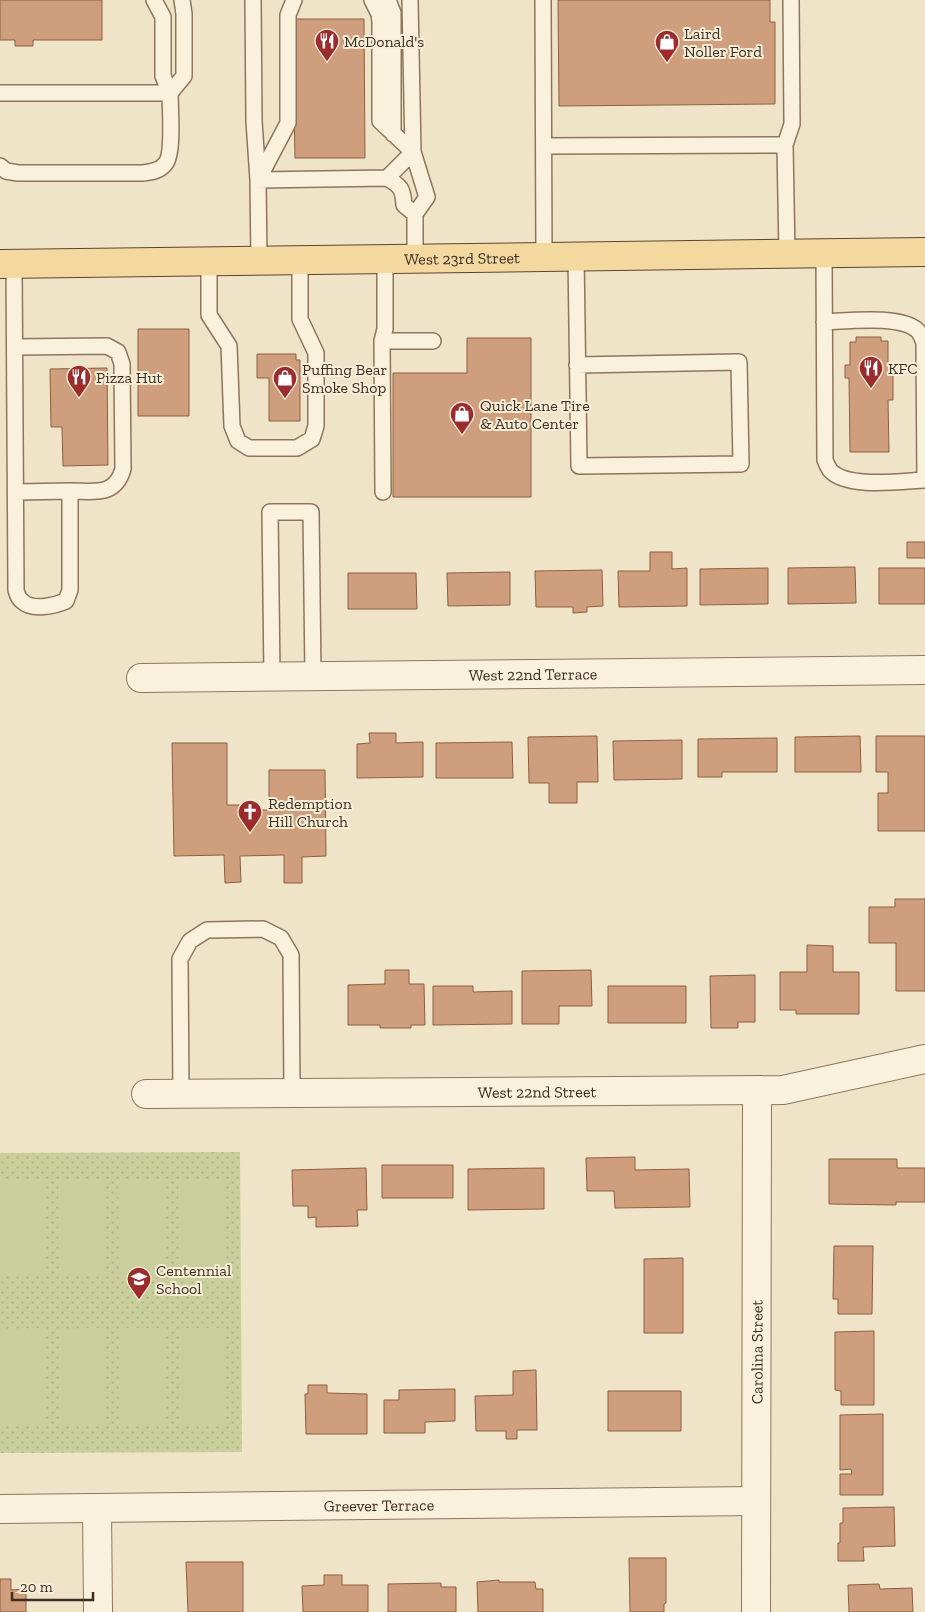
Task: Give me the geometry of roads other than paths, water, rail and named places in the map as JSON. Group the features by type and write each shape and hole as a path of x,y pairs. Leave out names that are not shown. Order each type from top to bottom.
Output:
{"main road":[{"name":"West 23rd Street","path":"7,263 925,252"}],"street":[{"name":"West 22nd Terrace","path":"141,678 925,670"},
{"name":"West 22nd Street","path":"146,1094 782,1090 925,1059"},
{"name":"Carolina Street","path":"756,1612 757,1091"},
{"name":"Greever Terrace","path":"0,1509 756,1501"},
{"path":"97,1508 98,1612"}],"lane":[{"path":"0,166 6,171 18,174 143,174 157,171 166,164 170,153 170,93 163,76 163,17 154,0"},
{"path":"170,93 184,76 184,14 182,0"},
{"path":"253,0 254,121 258,180 259,260"},
{"path":"258,180 288,123 288,15 294,0"},
{"path":"372,0 380,22 380,121 413,152"},
{"path":"388,0 393,13 393,134"},
{"path":"410,0 413,152 427,197 415,214 415,258"},
{"path":"543,0 544,257"},
{"path":"787,254 785,145 792,124 791,0"},
{"path":"0,93 170,93"},
{"path":"544,146 785,145"},
{"path":"387,178 413,152"},
{"path":"258,180 387,178 398,185 403,193 404,205 415,214"},
{"path":"824,253 824,322 825,460 830,470 841,477 856,482 925,480 924,343 919,332 908,325 892,320 824,322"},
{"path":"576,256 577,365 579,466 741,464 739,362 577,365"},
{"path":"383,492 382,341 385,328 384,259"},
{"path":"208,261 209,315 229,346 232,426 238,441 248,448 297,448 312,439 316,426 316,353 300,320 300,260"},
{"path":"7,263 15,347 16,590 20,600 29,606 55,606 66,601 70,590 70,491"},
{"path":"382,341 433,341"},
{"path":"15,347 107,346 118,352 122,364 123,469 120,480 113,487 101,491 16,492"},
{"path":"272,677 270,512 311,512 313,676"},
{"path":"181,1094 180,959 190,941 208,930 263,929 281,938 291,955 292,1094"}],"place":[{"name":"McDonald's","path":"327,62"},
{"name":"Laird Noller Ford","path":"667,63"},
{"name":"KFC","path":"871,389"},
{"name":"Pizza Hut","path":"79,398"},
{"name":"Puffing Bear Smoke Shop","path":"285,399"},
{"name":"Quick Lane Tire & Auto Center","path":"462,435"},
{"name":"Redemption Hill Church","path":"250,833"},
{"name":"Centennial School","path":"139,1300"}]}
